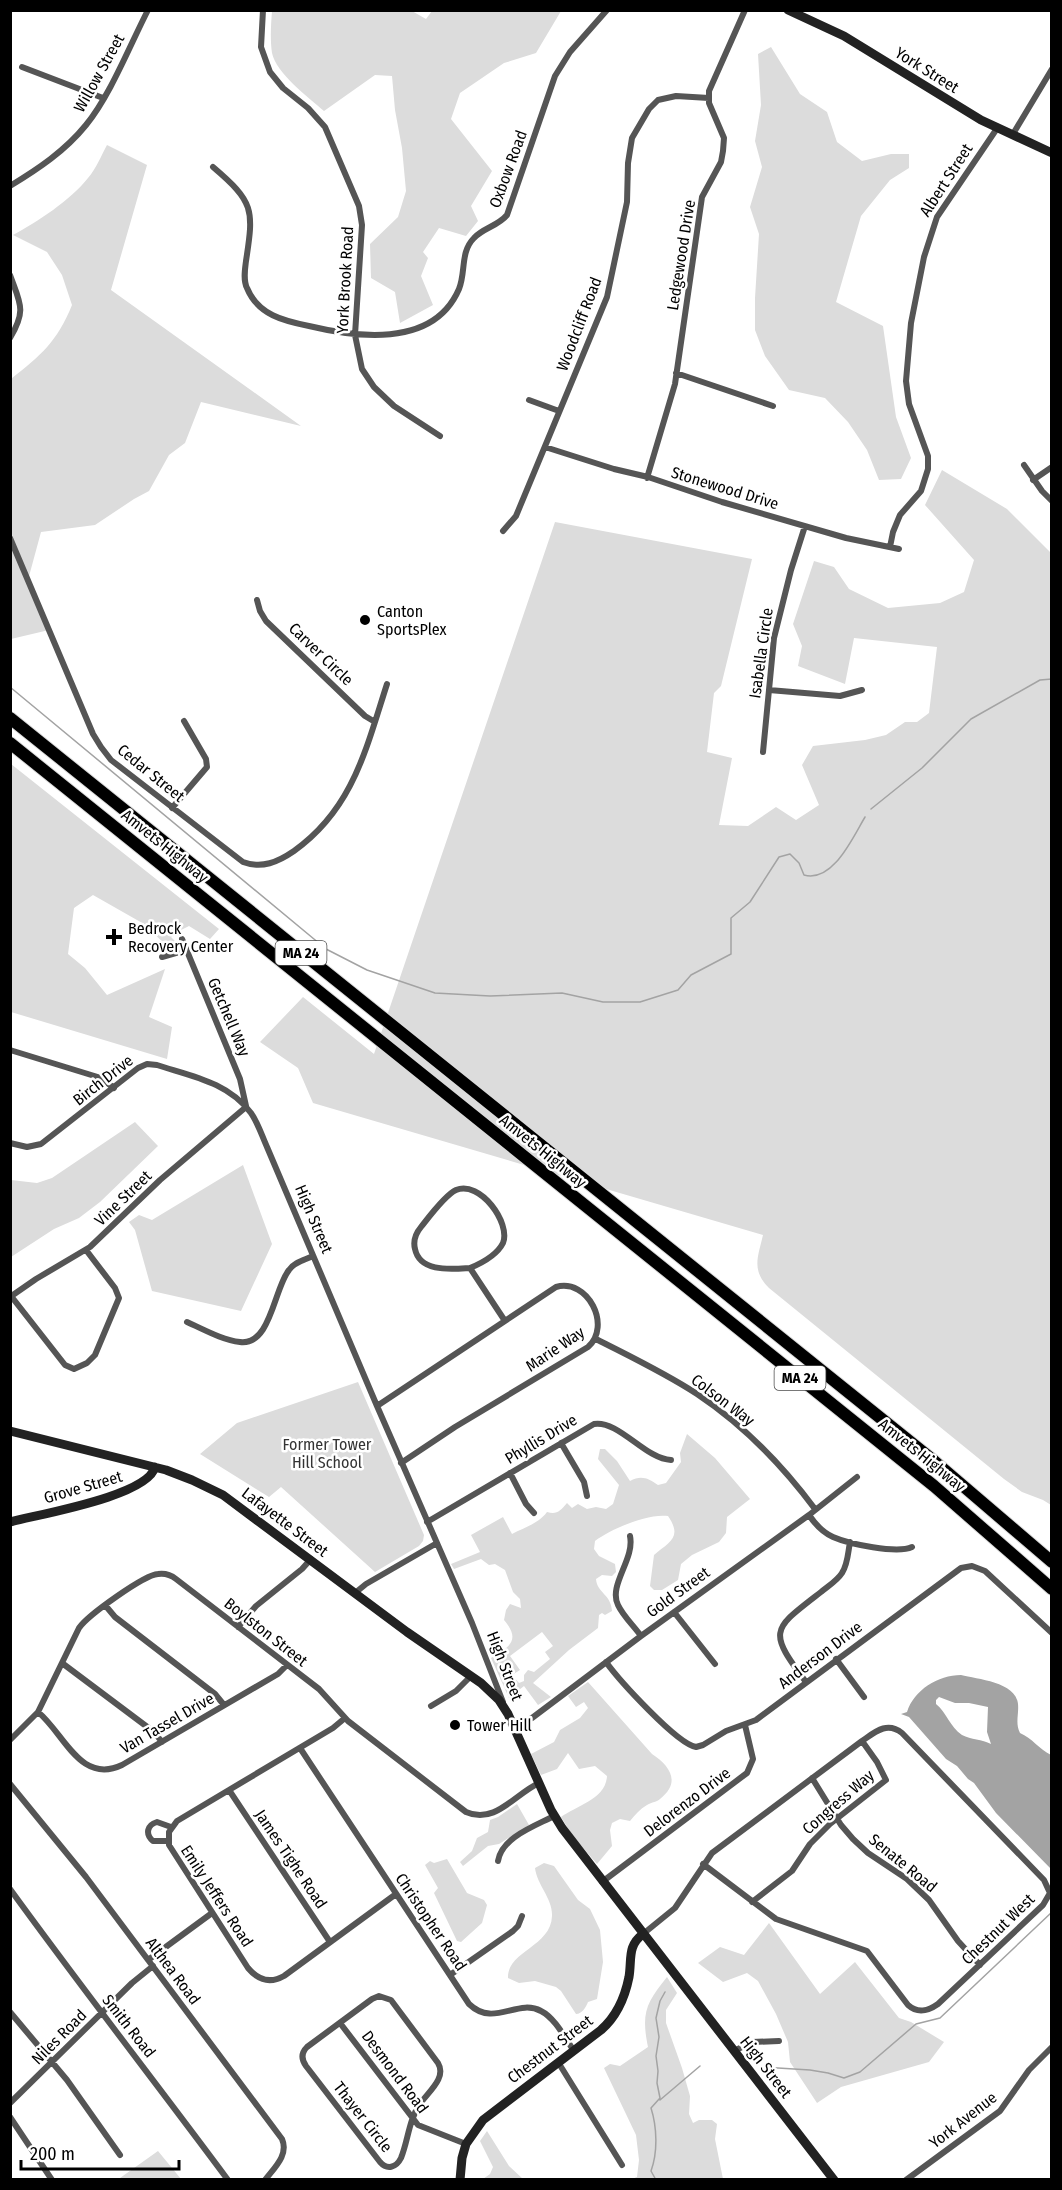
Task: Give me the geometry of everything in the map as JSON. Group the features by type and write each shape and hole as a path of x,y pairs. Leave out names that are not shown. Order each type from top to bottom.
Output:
{"highway":[{"name":"Amvets Highway","path":"10,718 924,1454 1052,1563"},
{"name":"Amvets Highway","path":"10,743 934,1486 1052,1589"}],"main road":[{"name":"York Street","path":"788,10 844,36 981,120 1052,153"},
{"name":"Lafayette Street","path":"10,1431 155,1467 186,1477 223,1495 481,1683 504,1708"},
{"name":"Grove Street","path":"10,1522 128,1491 150,1478 155,1467"},
{"name":"High Street","path":"504,1708 554,1816 829,2178"},
{"name":"Chestnut Street","path":"460,2180 466,2144 477,2126 492,2112 604,2028 616,2014 626,1990 632,1946 643,1934"}],"street":[{"name":"Willow Street","path":"10,186 39,168 84,127 103,98 148,10"},
{"name":"York Brook Road","path":"263,10 261,47 270,72 283,88 308,108 325,127 359,206 362,225 355,335 362,369 374,387 394,406 440,436"},
{"name":"Oxbow Road","path":"213,167 243,197 250,211 252,226 245,271 246,287 265,311 279,320 355,335 380,336 405,332 425,325 451,303 460,288 465,250 474,237 501,222 507,215 555,76 570,52 608,10"},
{"path":"709,98 715,75 746,10"},
{"path":"22,67 103,98"},
{"path":"1013,134 1052,69"},
{"name":"Woodcliff Road","path":"503,531 516,516 611,285 627,201 628,163 632,138 649,109 658,100 676,96 709,98"},
{"name":"Ledgewood Drive","path":"647,477 675,384 702,197 721,162 723,151 724,138 709,98"},
{"name":"Albert Street","path":"890,547 900,515 921,491 928,469 928,456 909,404 906,381 911,322 924,257 936,216 998,127"},
{"path":"10,275 22,312 20,321 10,338"},
{"path":"676,373 773,406"},
{"path":"529,400 559,411"},
{"name":"Stonewood Drive","path":"545,447 614,470 647,477 722,502 846,538 899,549"},
{"path":"1024,465 1052,501"},
{"path":"1034,480 1052,467"},
{"name":"Isabella Circle","path":"763,752 778,616 805,525"},
{"name":"Cedar Street","path":"10,538 100,747 111,760 234,857 246,863 263,865 281,859 325,824 343,801 354,780 375,722"},
{"name":"Carver Circle","path":"257,600 266,621 365,716 375,722"},
{"path":"375,722 387,684"},
{"path":"769,690 840,696 862,690"},
{"path":"172,808 207,766 206,759 184,721"},
{"name":"Getchell Way","path":"182,939 237,1073 246,1107"},
{"path":"162,957 186,950"},
{"path":"10,1050 101,1078 114,1088"},
{"name":"Birch Drive","path":"10,1143 31,1147 41,1144 141,1066 154,1064 224,1087 246,1107"},
{"name":"Vine Street","path":"11,1297 36,1279 86,1250 160,1180 246,1107"},
{"name":"High Street","path":"246,1107 255,1120 437,1543 492,1673 504,1708"},
{"path":"462,1188 473,1189 482,1194 501,1221 505,1234 504,1241 498,1250 470,1268 431,1267 419,1258 415,1249 415,1238 420,1228 449,1195 462,1188"},
{"path":"11,1297 65,1365 74,1369 84,1365 97,1352 119,1298 115,1288 86,1250"},
{"path":"187,1322 236,1342 253,1340 264,1329 287,1271 295,1264 313,1256"},
{"path":"470,1268 505,1321"},
{"name":"Marie Way","path":"377,1406 552,1289 573,1286 585,1294 596,1316 598,1328 596,1338 585,1349 455,1427 401,1463"},
{"name":"Colson Way","path":"596,1338 687,1388 716,1408 755,1443 796,1485 815,1509"},
{"name":"Phyllis Drive","path":"427,1522 591,1425 601,1423 661,1458 671,1460"},
{"path":"561,1443 585,1482 587,1496"},
{"path":"510,1473 526,1504 534,1513"},
{"name":"Gold Street","path":"514,1728 528,1721 809,1515 857,1477"},
{"path":"809,1515 831,1536 850,1542 896,1551 912,1547"},
{"path":"630,1536 630,1553 618,1586 616,1600 641,1636"},
{"path":"806,1682 782,1650 781,1629 791,1615 840,1576 846,1565 850,1542"},
{"path":"355,1593 366,1584 437,1543"},
{"path":"238,1627 256,1606 311,1559"},
{"name":"Anderson Drive","path":"606,1662 630,1690 690,1746 701,1746 726,1731 746,1725 760,1717 951,1573 969,1566 976,1566 985,1571 1052,1633"},
{"name":"Boylston Street","path":"10,1740 38,1713 84,1621 152,1575 165,1574 176,1579 323,1692 345,1718 469,1814 480,1816 491,1814 539,1783"},
{"path":"105,1605 115,1617 215,1694 224,1705"},
{"path":"674,1612 715,1664"},
{"path":"836,1659 864,1697"},
{"path":"62,1663 154,1732 162,1742"},
{"name":"Van Tassel Drive","path":"38,1713 81,1762 94,1768 108,1770 118,1767 280,1673 287,1665"},
{"path":"481,1683 492,1673"},
{"path":"431,1706 456,1691 471,1676"},
{"name":"Emily Jeffers Road","path":"345,1718 333,1728 180,1819 171,1827 168,1841 173,1854 251,1971 265,1981 282,1978 396,1894"},
{"name":"Delorenzo Drive","path":"602,1882 747,1773 753,1759 746,1725"},
{"name":"Chestnut West","path":"643,1934 675,1908 703,1864 715,1850 884,1727 900,1731 1048,1885 1050,1893 1045,1903 936,2006 925,2011 918,2011 908,2005 867,1951 776,1918 703,1864"},
{"name":"Congress Way","path":"752,1902 792,1871 813,1840 837,1818 886,1780 878,1762 862,1741"},
{"name":"Christopher Road","path":"300,1748 470,2004 483,2013 496,2014 534,2008 544,2013 574,2051"},
{"name":"Senate Road","path":"812,1778 837,1818 860,1846 903,1876 929,1900 958,1941 980,1965"},
{"name":"Althea Road","path":"10,1784 86,1877 283,2141 285,2149 283,2155 265,2180"},
{"name":"James Tighe Road","path":"229,1790 330,1942"},
{"path":"498,1861 500,1851 507,1844 554,1816"},
{"path":"168,1841 153,1841 148,1831 150,1825 157,1822 171,1827"},
{"name":"Smith Road","path":"10,1889 228,2180"},
{"path":"148,1959 212,1913"},
{"path":"450,1975 513,1931 522,1916"},
{"name":"Niles Road","path":"10,2103 153,1966"},
{"name":"Thayer Circle","path":"377,1996 387,1997 441,2068 438,2080 418,2106 401,2158 395,2166 386,2167 380,2162 303,2061 303,2053 306,2049 340,2023 377,1996"},
{"path":"10,2012 67,2080 120,2155"},
{"name":"Desmond Road","path":"340,2023 422,2128 466,2144"},
{"path":"734,2051 752,2042 779,2042"},
{"name":"York Avenue","path":"906,2180 1000,2111 1029,2070 1052,2047"},
{"path":"558,2062 622,2165"},
{"path":"10,2117 52,2180"}],"green space":[{"path":"272,11 412,11 426,19 432,11 561,11 536,53 504,63 460,93 451,119 492,171 471,206 478,221 466,236 439,228 423,252 428,258 421,276 433,305 400,323 395,292 371,278 370,244 398,217 406,191 392,76 375,75 324,111 294,85 275,61 271,42"},
{"path":"771,47 800,94 827,112 837,142 862,161 891,154 909,154 909,168 890,180 861,216 836,302 883,326 896,417 911,458 901,479 879,480 867,450 848,422 825,398 789,390 765,356 755,330 759,234 750,207 762,167 755,141 761,105 758,54"},
{"path":"107,145 147,165 111,290 301,426 201,402 185,443 169,455 149,491 95,525 41,532 28,580 49,630 11,639 11,379 47,347 60,329 72,305 62,275 47,252 13,235 43,217 81,186 96,167"},
{"path":"942,470 1007,509 1051,553 1051,1505 1022,1492 1004,1479 769,1288 760,1275 757,1263 763,1235 313,1103 298,1068 260,1042 303,997 374,1054 555,522 752,559 721,686 714,693 707,752 732,758 719,825 748,826 776,807 796,820 819,805 802,765 813,746 865,740 886,735 905,722 917,722 929,713 937,647 854,638 845,684 798,666 802,646 793,624 814,561 834,567 849,589 888,608 940,603 964,592 974,560 925,505"},
{"path":"11,764 219,929 210,939 189,926 171,937 180,946 171,950 144,924 93,895 74,908 68,954 85,968 107,995 165,969 149,1017 172,1027 167,1059 11,1012"},
{"path":"135,1122 158,1146 100,1202 79,1218 54,1229 11,1257 11,1180 37,1183 52,1178"},
{"path":"243,1165 272,1244 241,1311 152,1291 135,1230 129,1222 139,1215 152,1220"},
{"name":"Former Tower Hill School","path":"358,1382 424,1535 419,1546 375,1572 281,1487 269,1497 200,1454 237,1423"},
{"path":"687,1434 715,1458 750,1499 727,1517 726,1533 719,1542 692,1555 681,1564 678,1580 662,1590 654,1590 650,1586 654,1555 669,1543 674,1535 668,1516 650,1517 630,1523 595,1541 594,1549 599,1556 615,1564 616,1572 612,1576 602,1575 596,1579 612,1611 599,1615 598,1628 569,1650 533,1683 551,1697 538,1705 524,1686 509,1698 491,1658 511,1642 512,1633 504,1620 506,1610 510,1604 521,1608 520,1599 513,1592 505,1570 495,1564 489,1565 481,1559 454,1569 451,1564 480,1552 471,1535 503,1517 512,1534 535,1522 547,1512 558,1512 567,1503 572,1508 578,1504 587,1509 596,1507 606,1509 613,1504 619,1485 598,1459 600,1449 605,1449 617,1461 630,1481 644,1478 658,1485 666,1483 681,1462 680,1453","holes":["542,1632 553,1646 545,1652 550,1659 534,1672 528,1670 524,1675 524,1681 519,1683 512,1675 520,1670 510,1656"]},
{"path":"588,1682 652,1754 664,1763 672,1780 667,1793 659,1800 642,1808 630,1821 620,1819 612,1823 610,1830 612,1846 597,1864 572,1835 561,1817 602,1791 607,1776 595,1766 579,1769 568,1753 557,1769 541,1775 531,1754 554,1742 560,1730 580,1718 588,1708 584,1702 576,1707 568,1696"},
{"path":"517,1804 529,1825 499,1844 488,1846 463,1866 460,1862 472,1851 477,1838 488,1832 490,1820"},
{"path":"447,1859 467,1893 484,1900 487,1905 482,1923 461,1942 457,1941 434,1893 438,1888 425,1865 430,1861 434,1863"},
{"path":"544,1863 554,1866 578,1900 590,1909 600,1930 603,1962 597,1999 588,2002 584,2010 578,2014 556,1987 535,1981 519,1983 508,1978 514,1961 545,1935 550,1926 552,1910 535,1868"},
{"path":"769,1923 820,1994 855,1962 899,2018 911,2022 944,2042 929,2062 841,2087 817,2103 790,2062 788,2042 758,1981 747,1973 723,1982 698,1963 720,1947 744,1955"},
{"path":"667,1977 677,1993 666,2010 666,2023 690,2096 689,2114 693,2123 699,2120 712,2120 717,2124 715,2139 723,2179 632,2179 637,2177 639,2160 636,2135 604,2068 610,2064 620,2066 648,2047 645,2025 647,2009 654,1994"},
{"path":"487,2131 509,2166 523,2179 483,2179 490,2174 493,2167 480,2141"},
{"path":"158,2151 181,2179 118,2179 120,2178"}],"shaded area":[{"path":"961,1675 986,1680 1011,1691 1018,1704 1017,1722 1020,1733 1051,1755 1051,1869 996,1813 974,1783 957,1766 946,1759 909,1717 901,1714 907,1712 915,1697 928,1685","holes":["939,1697 955,1703 988,1707 987,1732 991,1744 965,1737 958,1732 936,1704 936,1700"]}],"waterway":[{"path":"871,809 922,768 971,719 1040,680 1052,679"},
{"path":"10,687 326,949 367,970 435,993 490,996 562,993 603,1002 640,1002 678,990 691,975 731,954 731,918 750,902 779,857 790,854 799,863 804,875 814,876 824,872 841,856 865,817"},
{"path":"760,2067 810,2070 844,2078 860,2072 916,2024 940,2018 1052,1912"},
{"path":"656,2180 651,2171 656,2140 651,2108 660,2098 657,2083 656,2056 659,2037 656,2018 665,1992"},
{"path":"660,2100 700,2066"}],"place":[{"name":"Canton SportsPlex","path":"365,620"},
{"name":"Bedrock Recovery Center","path":"114,937"},
{"name":"Tower Hill","path":"455,1725"}]}
